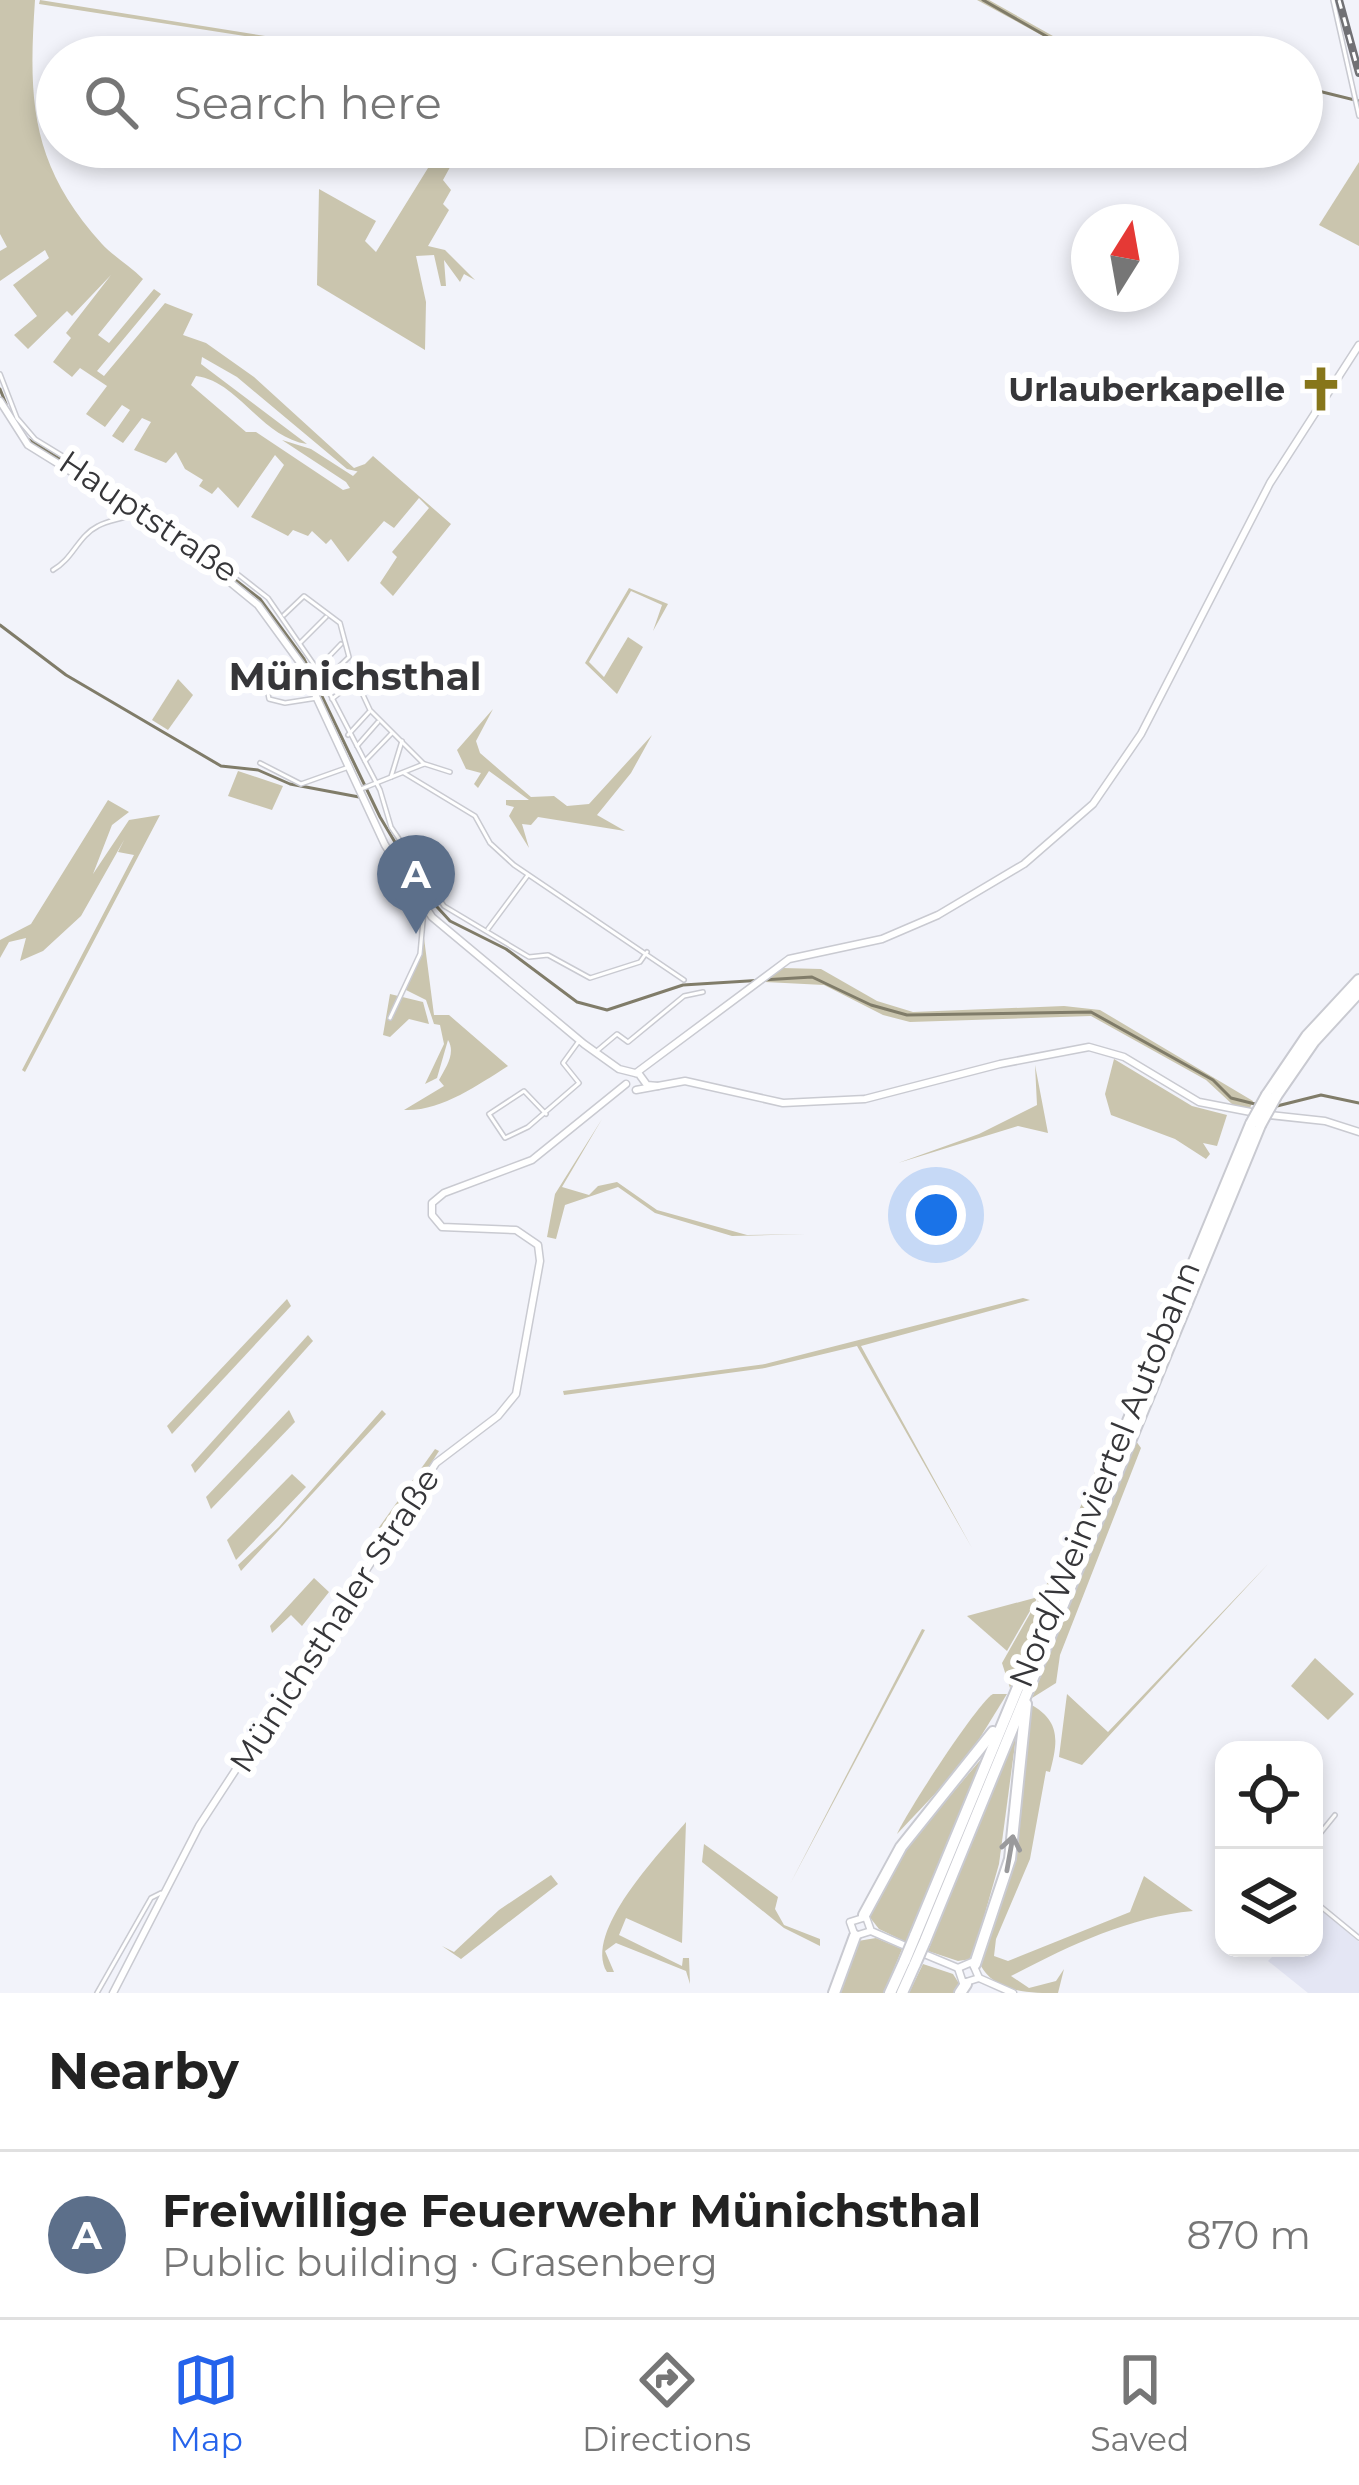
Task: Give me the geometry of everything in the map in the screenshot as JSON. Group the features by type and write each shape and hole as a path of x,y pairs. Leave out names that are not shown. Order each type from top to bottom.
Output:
{"highway":[{"name":"Nord/Weinviertel Autobahn","path":"920,1938 1006,1715 1255,1125 1307,1036 1359,980"},
{"name":"Nord/Weinviertel Autobahn","path":"1271,1096 1359,992"},
{"name":"Nord/Weinviertel Autobahn","path":"902,1993 910,1962 1255,1125"},
{"path":"975,1964 1010,1859 1018,1742 1034,1670"},
{"path":"864,1916 908,1838 963,1776 1006,1715"},
{"path":"834,1993 855,1936"},
{"name":"Nord/Weinviertel Autobahn","path":"890,1993 910,1962"}],"street":[{"path":"1333,0 1359,116"},
{"path":"634,1081 647,1065 765,974 804,953 894,935 965,901 1024,864 1100,796 1142,734 1270,482 1359,344"},
{"name":"Hauptstraße","path":"0,374 27,432 283,616 316,669 391,827 420,877 453,916 487,930 529,957 548,955 590,978 640,962 647,952"},
{"name":"Hauptstraße","path":"0,401 28,445 108,496 140,509"},
{"path":"108,496 119,519"},
{"path":"53,570 69,560 90,531 140,509"},
{"path":"283,616 304,596 340,623 350,657 322,682"},
{"name":"Hauptstraße","path":"272,612 425,909 480,962 634,1081 658,1087 685,1081 783,1103 865,1100 1000,1064 1089,1047 1124,1058 1199,1102 1325,1121 1359,1132"},
{"path":"299,643 328,616"},
{"path":"316,669 343,642"},
{"path":"345,665 379,721 424,764 450,772"},
{"path":"303,669 264,688 269,698 286,703 317,698"},
{"path":"331,700 356,680"},
{"path":"348,735 370,710"},
{"path":"355,748 379,721"},
{"path":"363,763 393,732"},
{"path":"391,777 402,740"},
{"path":"260,764 302,784 349,766"},
{"path":"363,794 373,782 424,764"},
{"path":"404,772 475,816 490,843 528,875 684,980"},
{"path":"487,930 528,875"},
{"path":"390,1018 409,968 420,954 425,909"},
{"path":"596,1053 614,1035 628,1042 684,996 703,992"},
{"path":"546,1114 524,1091 489,1114 505,1138 546,1114 579,1083 563,1063 580,1040"},
{"name":"Münichsthaler Straße","path":"112,1993 160,1893 436,1463 498,1416 516,1394 538,1245 516,1230 442,1227 432,1215 433,1203 449,1191 532,1160 634,1081"},
{"path":"1323,1830 1335,1815"},
{"path":"98,1993 152,1898 160,1893"},
{"path":"1323,1908 1359,1938"},
{"path":"871,1931 864,1916 850,1922 855,1936 871,1931 958,1968 975,1964 979,1978 1012,1993"},
{"path":"958,1968 963,1988 979,1978"}],"shaded area":[{"path":"0,0 35,0 36,168 52,168 78,215 102,244 143,279 98,335 109,343 154,289 161,294 97,371 104,376 165,303 193,314 183,335 206,343 254,377 354,468 373,456 451,524 393,596 380,583 397,557 392,552 429,508 419,498 394,528 384,521 348,562 331,539 326,544 312,531 308,536 293,530 288,536 251,517 284,465 275,455 238,508 218,487 212,494 199,486 203,480 185,469 176,452 166,463 134,450 151,422 142,418 123,443 112,436 130,410 122,405 105,427 86,414 107,386 80,368 72,377 53,362 71,338 66,333 111,275 72,316 67,311 28,349 14,335 37,316 13,285 49,258 45,250 0,281 0,251 7,247 0,234","holes":["202,357 237,377 347,469 358,471 353,476 311,449 282,440 346,482 350,488 343,490 256,432 246,432 191,385 196,376 225,388 276,431 307,444 201,364"]},
{"path":"40,0 266,36 245,36 39,4"},
{"path":"977,0 989,0 1053,36 1043,36"},
{"path":"1359,162 1359,246 1319,225"},
{"path":"428,168 450,168 443,180 451,190 443,204 449,210 428,246 445,250 475,280 464,274 460,282 444,260 446,286 441,286 434,255 416,256 426,302 425,350 317,285 319,189 376,221 365,241 376,252"},
{"path":"629,588 668,604 653,631 662,605 631,591 589,662 604,677 628,637 643,647 617,694 585,663"},
{"path":"178,679 193,695 168,730 152,720"},
{"path":"493,709 476,741 480,753 531,797 554,796 567,806 589,804 652,735 631,773 597,815 625,831 538,817 531,825 522,824 529,848 509,816 514,807 506,805 506,800 529,800 489,771 478,788 474,784 481,773 466,769 457,750"},
{"path":"238,771 283,786 272,810 228,796"},
{"path":"108,800 129,812 112,825 93,874 129,820 160,815 25,1072 134,855 118,852 124,840 81,916 43,951 20,961 26,938 9,942 0,958 0,940 31,924"},
{"path":"424,938 434,1015 449,1015 508,1066 445,1102 404,1110 444,1086 439,1080 451,1055 448,1040 437,1078 425,1084 444,1044 440,1025 434,1024 426,1000 404,989"},
{"path":"782,968 821,969 877,1001 913,1012 1064,1006 1100,1010 1253,1101 1250,1108 1233,1105 1206,1080 1091,1016 910,1022 883,1015 824,985 765,982"},
{"path":"390,994 423,1002 429,1024 409,1019 390,1037 383,1035"},
{"path":"1114,1059 1192,1106 1227,1115 1217,1146 1203,1143 1210,1154 1206,1159 1175,1139 1111,1115 1105,1094"},
{"path":"1035,1065 1048,1133 1018,1126 898,1163 979,1134 1037,1105"},
{"path":"602,1119 562,1187 589,1195 598,1186 617,1182 657,1210 747,1235 806,1234 732,1236 655,1213 618,1187 565,1205 556,1239 547,1237 555,1194"},
{"path":"287,1299 291,1306 172,1434 167,1426"},
{"path":"1030,1300 861,1346 972,1548 857,1346 765,1368 564,1395 563,1391 765,1364"},
{"path":"308,1335 313,1341 195,1473 191,1465"},
{"path":"289,1410 295,1422 211,1509 206,1497"},
{"path":"382,1410 386,1414 241,1571 238,1565 279,1527"},
{"path":"1111,1433 1117,1434 1107,1461 1010,1688 1002,1663 1053,1573"},
{"path":"1136,1441 1141,1448 1060,1655 1056,1683 1032,1698"},
{"path":"435,1449 439,1451 372,1555 365,1547"},
{"path":"292,1474 306,1487 236,1560 227,1540"},
{"path":"1269,1563 1082,1765 1059,1757 1067,1694 1108,1732"},
{"path":"314,1578 329,1592 302,1626 291,1615 272,1633 270,1626"},
{"path":"1038,1597 1007,1651 967,1616"},
{"path":"922,1629 925,1630 790,1884"},
{"path":"1315,1658 1354,1694 1328,1720 1291,1686"},
{"path":"993,1694 1007,1694 965,1762 897,1834 958,1736"},
{"path":"1030,1704 1052,1725 1055,1751 1050,1772 1046,1771 1030,1859 996,1939 994,1956 1008,1961 1130,1912 1144,1876 1193,1911 1122,1927 1011,1976 1029,1988 1056,1981 1064,1969 1058,1993 1003,1985 979,1962 1013,1860"},
{"path":"1018,1722 999,1864 972,1959 958,1961 928,1951"},
{"path":"982,1758 906,1942 879,1929 868,1915 902,1853"},
{"path":"686,1822 682,1943 626,1918 619,1935 682,1966 683,1958 689,1958 690,1984 686,1971 616,1943 605,1951 614,1972 607,1972 602,1955 614,1915"},
{"path":"704,1844 778,1897 775,1909 784,1925 820,1939 820,1946 784,1928 702,1862"},
{"path":"551,1875 558,1884 461,1959 442,1946 454,1952 499,1910"},
{"path":"1323,1911 1359,1942 1359,1993 1308,1993 1268,1961 1272,1957 1323,1957"},
{"path":"876,1938 902,1949 884,1993 838,1993 858,1941"},
{"path":"923,1964 953,1974 960,1985 956,1993 909,1993"}],"waterway":[{"path":"983,0 1046,36"},
{"path":"1323,92 1359,101"},
{"path":"0,389 6,404"},
{"path":"26,438 158,520 260,599 304,659 380,817 427,896 450,921 506,949 577,1002 607,1010 683,985 812,977 871,1005 907,1015 1091,1012 1213,1080 1231,1098 1255,1104"},
{"path":"0,625 66,675 221,766 258,770 290,784 359,797"},
{"path":"1277,1106 1321,1095 1359,1103"}],"railway":[{"path":"1339,0 1359,73"}],"place":[{"name":"Urlauberkapelle","path":"1321,389"},
{"name":"Freiwillige Feuerwehr Münichsthal","path":"416,934"}],"district":[{"name":"Münichsthal","path":"355,676"}]}
